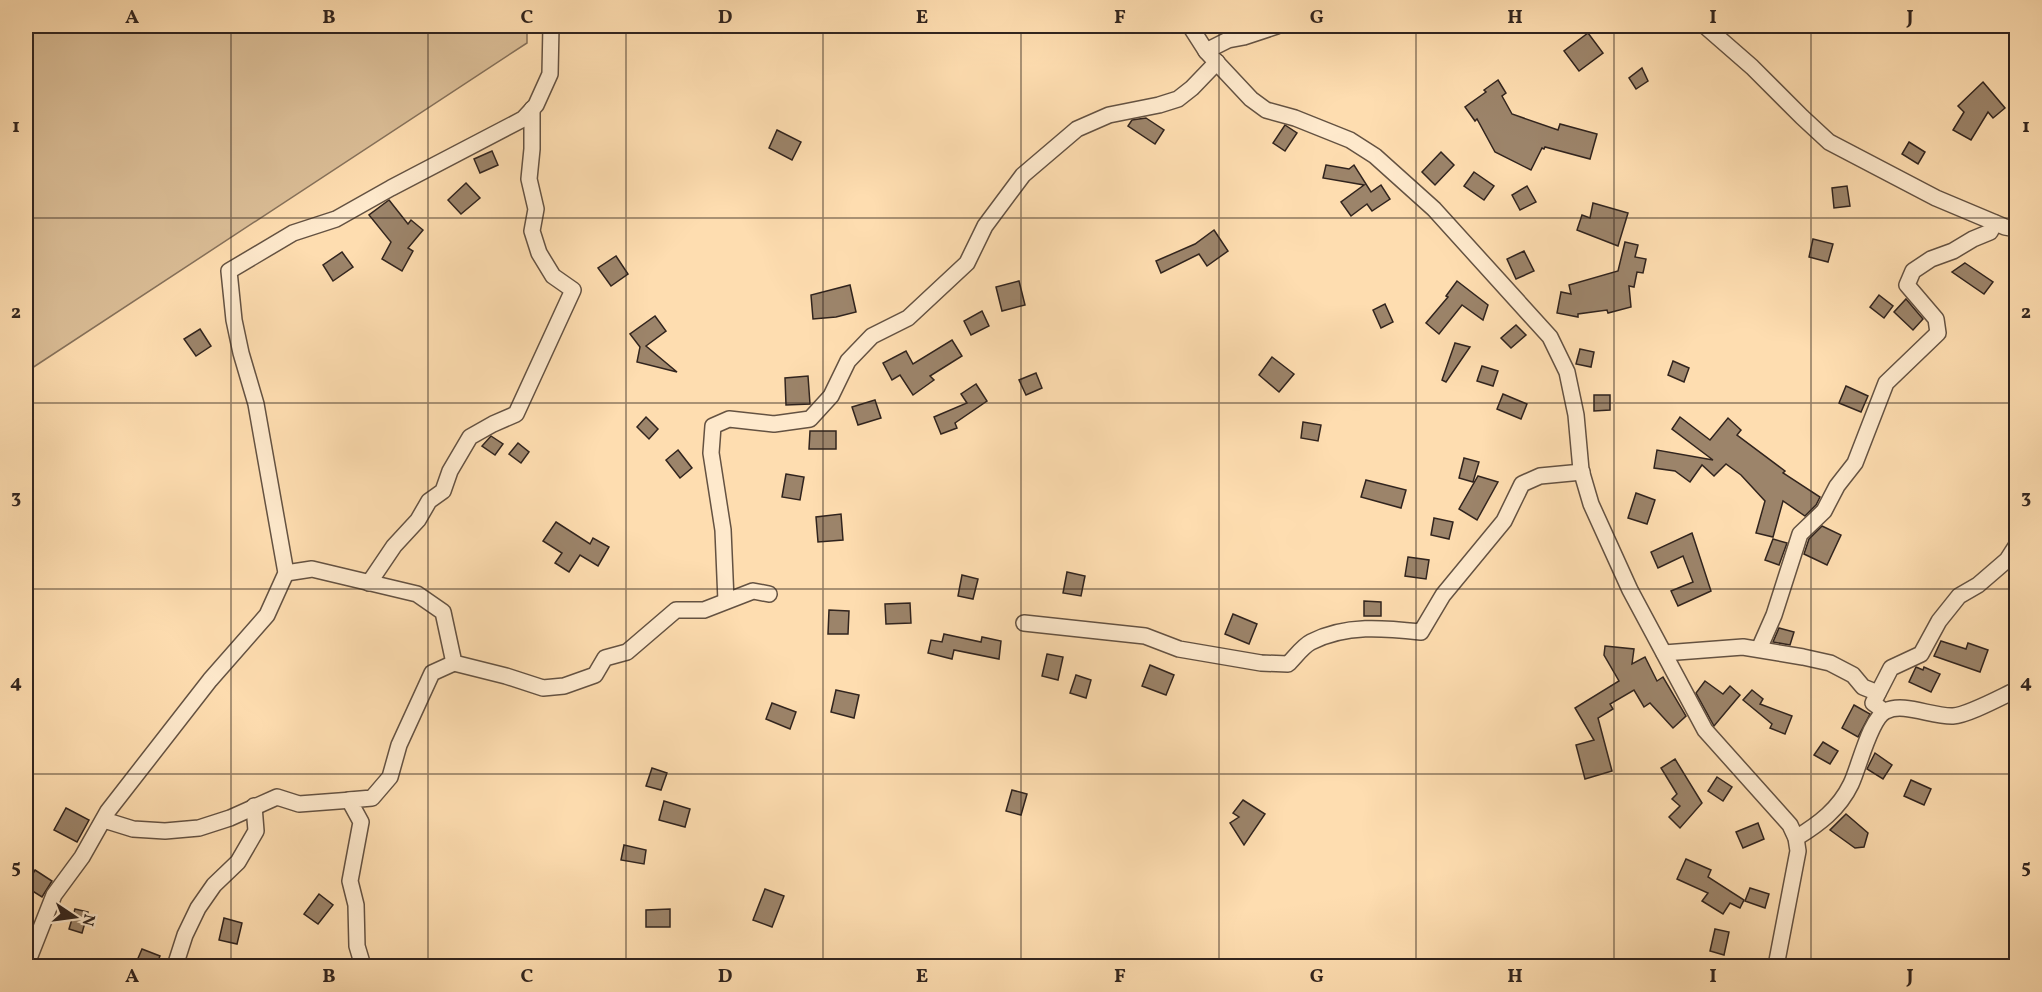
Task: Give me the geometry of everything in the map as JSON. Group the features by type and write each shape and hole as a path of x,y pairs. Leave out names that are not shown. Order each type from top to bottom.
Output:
{"street":[{"path":"26,966 54,895 82,857 104,820 210,680 267,615 286,573 256,405 237,331 229,271 293,233 336,219 523,119 536,105 550,74 551,26"},
{"path":"1190,26 1211,56 1251,99 1266,110 1295,118 1350,141 1375,156 1434,209 1550,337 1567,372 1576,415 1582,472 1591,504 1630,590 1705,730 1790,825 1796,838 1797,851 1776,966"},
{"path":"726,601 723,530 711,453 714,426 729,418 774,424 810,419 831,396 848,361 872,336 908,318 968,263 986,226 1023,175 1077,129 1109,115 1178,99 1192,88 1211,56 1228,40 1277,26"},
{"path":"1705,26 1752,66 1829,142 1936,198 1995,223 2016,229"},
{"path":"369,583 394,546 418,520 429,501 443,491 450,471 470,437 516,414 573,290 553,276 539,254 532,231 536,209 529,179 532,109"},
{"path":"1759,649 1774,615 1800,534 1824,512 1838,486 1855,463 1886,383 1938,333 1936,319 1907,285 1913,271 1931,259 1953,251 1973,238 1990,232 1995,223"},
{"path":"1024,623 1145,636 1179,649 1279,664 1288,664 1310,642 1349,628 1390,628 1421,632 1443,595 1504,521 1522,484 1540,476 1582,472"},
{"path":"1884,711 1873,703 1891,668 1921,654 1939,621 1959,596 1978,585 2007,560 2016,546"},
{"path":"286,573 312,569 417,594 443,612 454,663"},
{"path":"104,820 133,829 165,831 199,828 230,818 276,797 299,804 372,798 390,777 399,746 432,673 454,663 543,688 564,686 595,675 605,658 627,651 676,610 704,610 753,591 769,594"},
{"path":"1664,653 1743,647 1759,649 1830,663 1853,675 1863,687 1878,693"},
{"path":"1796,838 1818,824 1837,807 1851,784 1875,723 1884,711 1895,708 1938,716 1957,716 2016,690"},
{"path":"352,800 349,800 361,822 350,881 356,905 357,946 363,966"},
{"path":"175,966 198,908 214,885 238,862 256,831 254,806"}],"shaded area":[{"path":"26,26 527,26 527,43 26,372"}],"building":[{"path":"1588,33 1603,53 1579,71 1564,51"},
{"path":"1642,68 1648,81 1636,89 1629,78"},
{"path":"1498,80 1506,93 1502,96 1512,114 1558,130 1560,124 1597,134 1590,159 1545,147 1542,148 1531,170 1495,152 1477,119 1475,121 1465,107"},
{"path":"1983,82 2005,108 1993,118 1988,112 1971,140 1953,130 1964,112 1958,106"},
{"path":"1146,118 1164,130 1155,144 1128,126 1132,120"},
{"path":"1285,125 1297,133 1285,151 1273,143"},
{"path":"777,130 801,142 792,160 769,148"},
{"path":"1909,142 1925,152 1918,164 1902,154"},
{"path":"492,151 498,165 480,173 474,159"},
{"path":"1441,152 1454,165 1435,185 1422,172"},
{"path":"1326,165 1349,169 1354,165 1371,192 1381,185 1390,199 1372,211 1367,204 1351,216 1341,202 1364,185 1323,178"},
{"path":"1474,172 1494,186 1484,200 1464,186"},
{"path":"466,183 480,198 461,214 448,200"},
{"path":"1527,186 1536,202 1520,210 1512,195"},
{"path":"1847,186 1850,206 1834,208 1832,188"},
{"path":"389,200 408,224 411,220 423,230 408,248 413,251 402,271 382,259 391,242 369,215"},
{"path":"1593,203 1628,213 1618,246 1577,230 1582,215 1590,218"},
{"path":"1214,230 1228,251 1207,266 1199,254 1161,273 1156,261 1195,244"},
{"path":"1813,239 1833,244 1828,262 1809,257"},
{"path":"1625,242 1638,245 1635,257 1646,259 1643,273 1637,272 1634,287 1629,286 1631,307 1608,313 1607,310 1578,314 1578,317 1557,313 1561,292 1571,294 1569,285 1618,271"},
{"path":"1524,251 1534,271 1516,279 1507,259"},
{"path":"342,252 353,267 333,281 323,265"},
{"path":"616,256 628,274 611,286 598,268"},
{"path":"1965,263 1993,282 1984,294 1952,272"},
{"path":"1019,281 1025,305 1002,311 996,287"},
{"path":"1457,281 1488,305 1483,320 1462,305 1439,334 1426,323 1448,297 1446,296"},
{"path":"850,285 856,312 813,319 811,295"},
{"path":"1879,295 1893,306 1884,318 1870,307"},
{"path":"1906,299 1923,319 1913,330 1894,312"},
{"path":"1385,304 1393,322 1381,328 1373,310"},
{"path":"982,311 989,326 971,335 964,321"},
{"path":"655,316 666,331 646,346 677,372 637,362 640,347 630,334"},
{"path":"1516,325 1526,335 1511,348 1501,338"},
{"path":"200,329 211,346 196,356 184,339"},
{"path":"952,340 962,356 930,376 934,380 913,395 900,375 892,380 883,363 906,351 913,364"},
{"path":"1455,343 1470,347 1446,382 1442,380"},
{"path":"1580,349 1594,352 1591,367 1576,364"},
{"path":"1272,357 1294,374 1279,392 1259,375"},
{"path":"1673,361 1689,368 1684,382 1668,375"},
{"path":"1482,366 1498,371 1493,386 1477,381"},
{"path":"1036,373 1042,388 1026,395 1019,380"},
{"path":"808,376 810,404 786,405 785,378"},
{"path":"976,384 987,401 955,423 957,428 941,434 934,417 967,403 961,394"},
{"path":"1846,386 1868,396 1861,412 1839,403"},
{"path":"1503,394 1527,404 1521,419 1497,409"},
{"path":"1594,395 1610,395 1610,410 1594,411"},
{"path":"875,400 881,418 858,425 852,407"},
{"path":"646,417 658,429 649,439 637,427"},
{"path":"1680,417 1710,440 1728,418 1741,430 1737,435 1785,471 1783,473 1820,497 1816,505 1805,516 1783,501 1773,537 1756,533 1765,501 1741,475 1726,464 1714,476 1702,465 1690,482 1675,471 1654,468 1657,450 1713,460 1672,429"},
{"path":"1303,422 1321,425 1318,441 1301,438"},
{"path":"810,431 836,431 836,449 809,449"},
{"path":"491,436 503,444 495,455 482,446"},
{"path":"518,443 529,452 521,463 509,454"},
{"path":"678,450 692,468 680,478 666,460"},
{"path":"1464,458 1479,462 1473,482 1459,478"},
{"path":"786,474 804,477 800,500 782,497"},
{"path":"1478,476 1498,482 1477,520 1459,509"},
{"path":"1366,480 1406,490 1401,508 1361,497"},
{"path":"1636,493 1655,500 1647,524 1628,518"},
{"path":"841,514 843,540 818,542 816,517"},
{"path":"1434,518 1453,522 1449,539 1431,535"},
{"path":"556,522 590,544 593,538 609,547 598,566 580,555 569,572 555,563 562,553 543,541"},
{"path":"1822,526 1841,535 1827,565 1804,554 1809,539"},
{"path":"1692,533 1711,591 1678,606 1671,591 1693,582 1683,556 1658,568 1651,552"},
{"path":"1773,539 1787,543 1779,565 1765,560"},
{"path":"1408,557 1429,560 1426,579 1405,576"},
{"path":"1067,572 1085,576 1081,596 1063,593"},
{"path":"962,575 978,579 973,599 958,596"},
{"path":"1364,601 1381,602 1381,616 1364,616"},
{"path":"910,603 911,623 886,624 885,604"},
{"path":"829,610 849,611 848,634 828,634"},
{"path":"1233,614 1257,624 1249,644 1225,634"},
{"path":"1779,628 1794,632 1790,645 1773,642"},
{"path":"944,634 981,642 982,637 1001,641 999,659 954,650 952,659 928,653 931,640 942,642"},
{"path":"1941,641 1966,649 1968,643 1988,650 1980,672 1934,656"},
{"path":"1605,646 1634,649 1632,664 1645,657 1657,681 1663,677 1686,716 1673,728 1650,703 1644,707 1634,690 1610,704 1613,709 1598,718 1612,771 1585,779 1576,745 1594,740 1575,708 1619,681 1604,655"},
{"path":"1047,654 1063,657 1058,680 1042,676"},
{"path":"1150,665 1174,675 1166,695 1142,686"},
{"path":"1916,667 1923,670 1924,667 1940,674 1931,692 1909,682"},
{"path":"1076,675 1091,680 1086,698 1070,693"},
{"path":"1705,681 1723,694 1730,686 1740,695 1714,726 1696,693"},
{"path":"836,690 859,695 854,718 831,712"},
{"path":"1752,690 1763,699 1760,704 1792,716 1785,734 1770,728 1772,724 1743,700"},
{"path":"772,703 796,712 790,729 766,719"},
{"path":"1854,705 1870,714 1858,737 1842,728"},
{"path":"1823,742 1838,751 1830,764 1814,755"},
{"path":"1875,753 1892,765 1883,779 1867,769"},
{"path":"1675,759 1702,803 1680,828 1669,817 1680,806 1672,799 1677,794 1661,768"},
{"path":"652,768 667,773 661,790 646,786"},
{"path":"1717,777 1732,787 1723,801 1708,791"},
{"path":"1911,780 1931,789 1924,805 1904,796"},
{"path":"1012,790 1027,794 1021,815 1006,811"},
{"path":"1243,800 1265,814 1244,845 1230,823 1239,817 1233,813"},
{"path":"664,801 690,809 685,827 659,820"},
{"path":"66,808 89,820 77,842 54,830"},
{"path":"1846,814 1868,833 1864,847 1855,848 1830,830"},
{"path":"1758,823 1764,839 1743,848 1736,832"},
{"path":"624,845 646,850 644,864 621,860"},
{"path":"1686,859 1711,870 1708,877 1744,900 1740,908 1730,903 1723,914 1702,901 1708,893 1677,879"},
{"path":"35,870 52,881 42,897 26,887"},
{"path":"1750,888 1769,894 1765,908 1745,901"},
{"path":"765,889 784,896 772,927 753,920"},
{"path":"319,894 333,905 318,924 304,914"},
{"path":"75,909 88,912 82,933 69,929"},
{"path":"670,909 670,927 646,927 646,910"},
{"path":"224,918 242,923 237,944 219,940"},
{"path":"1715,929 1729,932 1724,955 1710,951"},
{"path":"142,949 160,956 156,966 136,963"}]}
